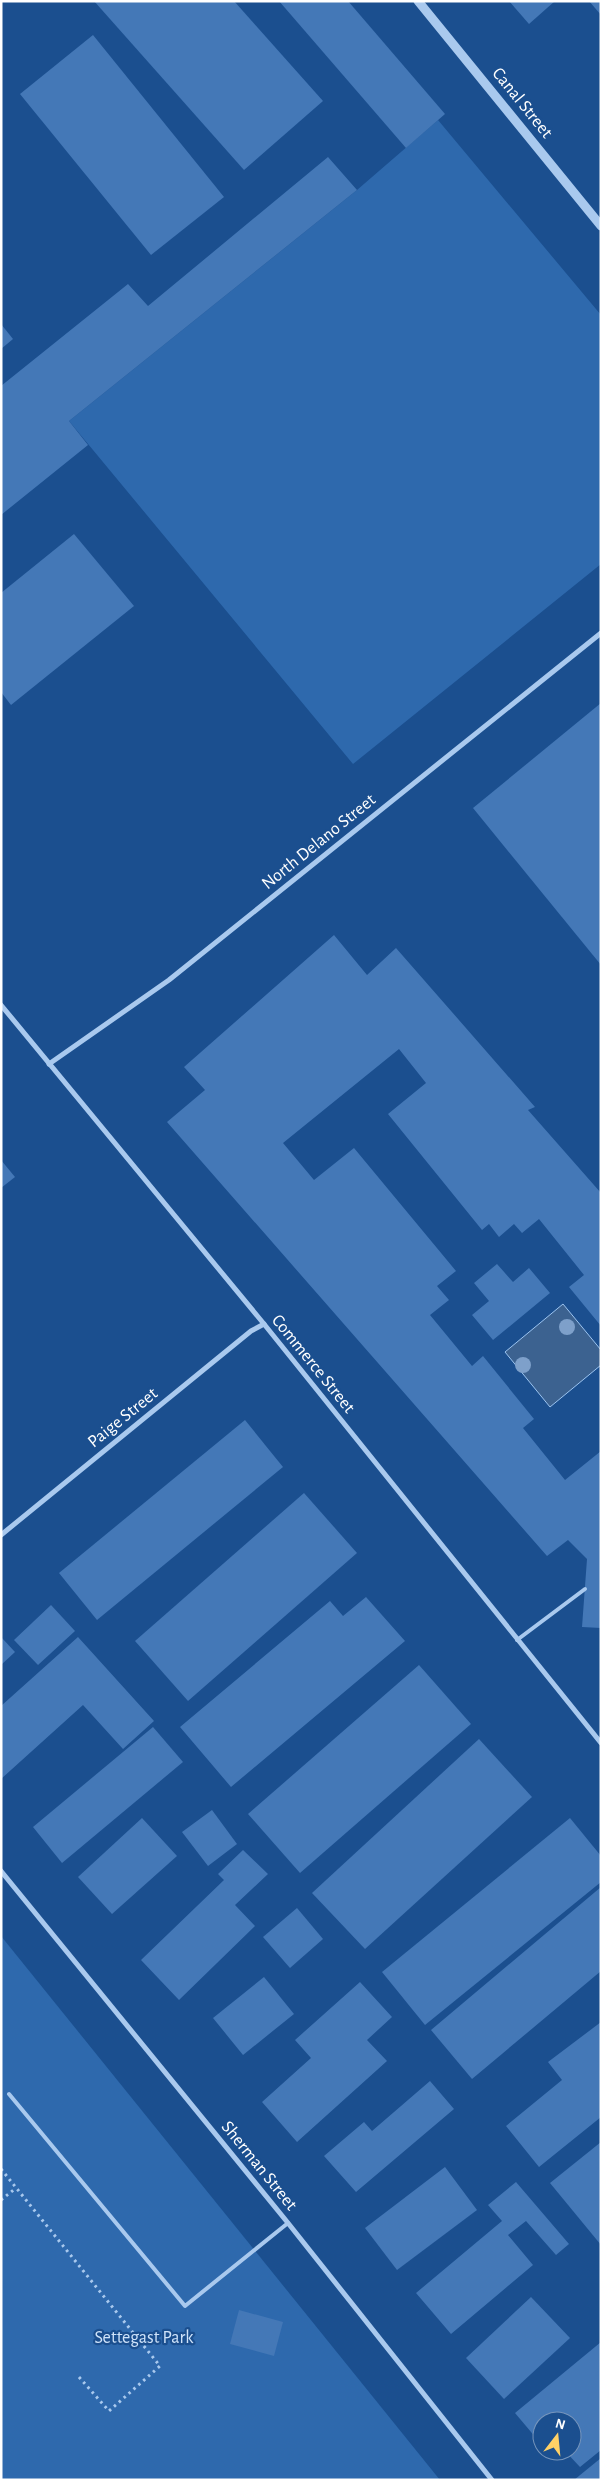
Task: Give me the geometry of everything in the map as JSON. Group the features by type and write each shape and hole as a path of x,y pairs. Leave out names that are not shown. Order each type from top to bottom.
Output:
{"street":[{"name":"Canal Street","path":"418,1 601,226"},
{"name":"North Delano Street","path":"49,1064 169,980 601,633"},
{"name":"Commerce Street","path":"1,1005 264,1324 601,1743"},
{"name":"Paige Street","path":"1,1535 251,1331 264,1324"},
{"name":"Sherman Street","path":"1,1871 288,2224 492,2480"}],"lane":[{"path":"517,1640 585,1589"},
{"path":"9,2094 185,2306 288,2224"}],"path":[{"path":"1,2169 160,2366 109,2411 79,2377"},
{"path":"1,2200 16,2188"}],"green space":[{"path":"438,120 601,315 601,564 353,764 69,421 357,190"},
{"name":"Settegast Park","path":"1,1936 440,2480 1,2480"}],"shaded area":[{"path":"563,1304 601,1350 601,1365 550,1407 505,1352"}],"building":[{"path":"94,1 234,1 323,101 244,170"},
{"path":"279,1 348,1 445,114 406,148"},
{"path":"509,1 555,1 529,24"},
{"path":"589,1 601,1 601,15"},
{"path":"93,35 224,197 151,255 20,94"},
{"path":"328,157 357,190 69,421 88,445 1,515 1,386 128,284 148,306"},
{"path":"1,324 13,339 1,349"},
{"path":"74,534 134,606 11,705 1,692 1,593"},
{"path":"601,703 601,965 473,808"},
{"path":"334,935 367,975 396,948 535,1107 528,1110 601,1193 601,1326 569,1287 584,1275 539,1219 522,1233 514,1224 499,1237 489,1224 482,1230 388,1114 426,1083 399,1049 283,1143 314,1180 354,1148 456,1271 437,1286 449,1300 430,1315 472,1366 483,1356 534,1419 523,1428 565,1480 601,1451 601,1628 582,1627 587,1559 568,1540 547,1556 167,1122 205,1090 184,1067"},
{"path":"1,1160 15,1177 1,1188"},
{"path":"497,1264 513,1282 529,1268 550,1293 493,1340 472,1315 489,1301 474,1283"},
{"path":"245,1420 283,1467 97,1620 59,1573"},
{"path":"304,1493 357,1553 188,1701 135,1641"},
{"path":"366,1597 405,1641 231,1787 180,1727 330,1601 343,1616"},
{"path":"51,1605 75,1631 38,1665 14,1640"},
{"path":"1,1637 15,1652 1,1665"},
{"path":"78,1637 154,1721 123,1749 83,1705 1,1779 1,1706"},
{"path":"419,1665 471,1724 300,1873 248,1814"},
{"path":"153,1727 183,1762 62,1863 33,1827"},
{"path":"479,1739 532,1797 365,1949 312,1893"},
{"path":"212,1810 237,1844 208,1866 182,1832"},
{"path":"142,1818 177,1856 112,1914 78,1877"},
{"path":"570,1818 601,1856 601,1882 425,2025 382,1972"},
{"path":"243,1850 268,1874 235,1905 255,1926 179,2000 141,1960 224,1880 218,1874"},
{"path":"601,1887 601,1971 472,2079 431,2030"},
{"path":"297,1908 323,1939 290,1968 263,1937"},
{"path":"264,1977 294,2014 243,2055 213,2018"},
{"path":"360,1982 392,2017 367,2040 387,2061 297,2142 262,2102 311,2058 295,2040"},
{"path":"601,2022 601,2117 539,2167 506,2126 562,2080 548,2062"},
{"path":"430,2081 454,2109 356,2192 324,2156 364,2122 372,2131"},
{"path":"601,2142 601,2245 550,2183"},
{"path":"445,2167 477,2210 397,2270 365,2228"},
{"path":"516,2182 569,2244 556,2255 526,2221 508,2235 533,2265 451,2334 416,2293 502,2221 488,2205"},
{"path":"531,2297 570,2338 504,2399 466,2358"},
{"path":"239,2310 283,2322 274,2356 230,2344"},
{"path":"601,2342 601,2450 580,2467 574,2461 582,2461 582,2411 532,2411 532,2433 515,2413"},
{"path":"601,2458 601,2480 574,2480"}]}
